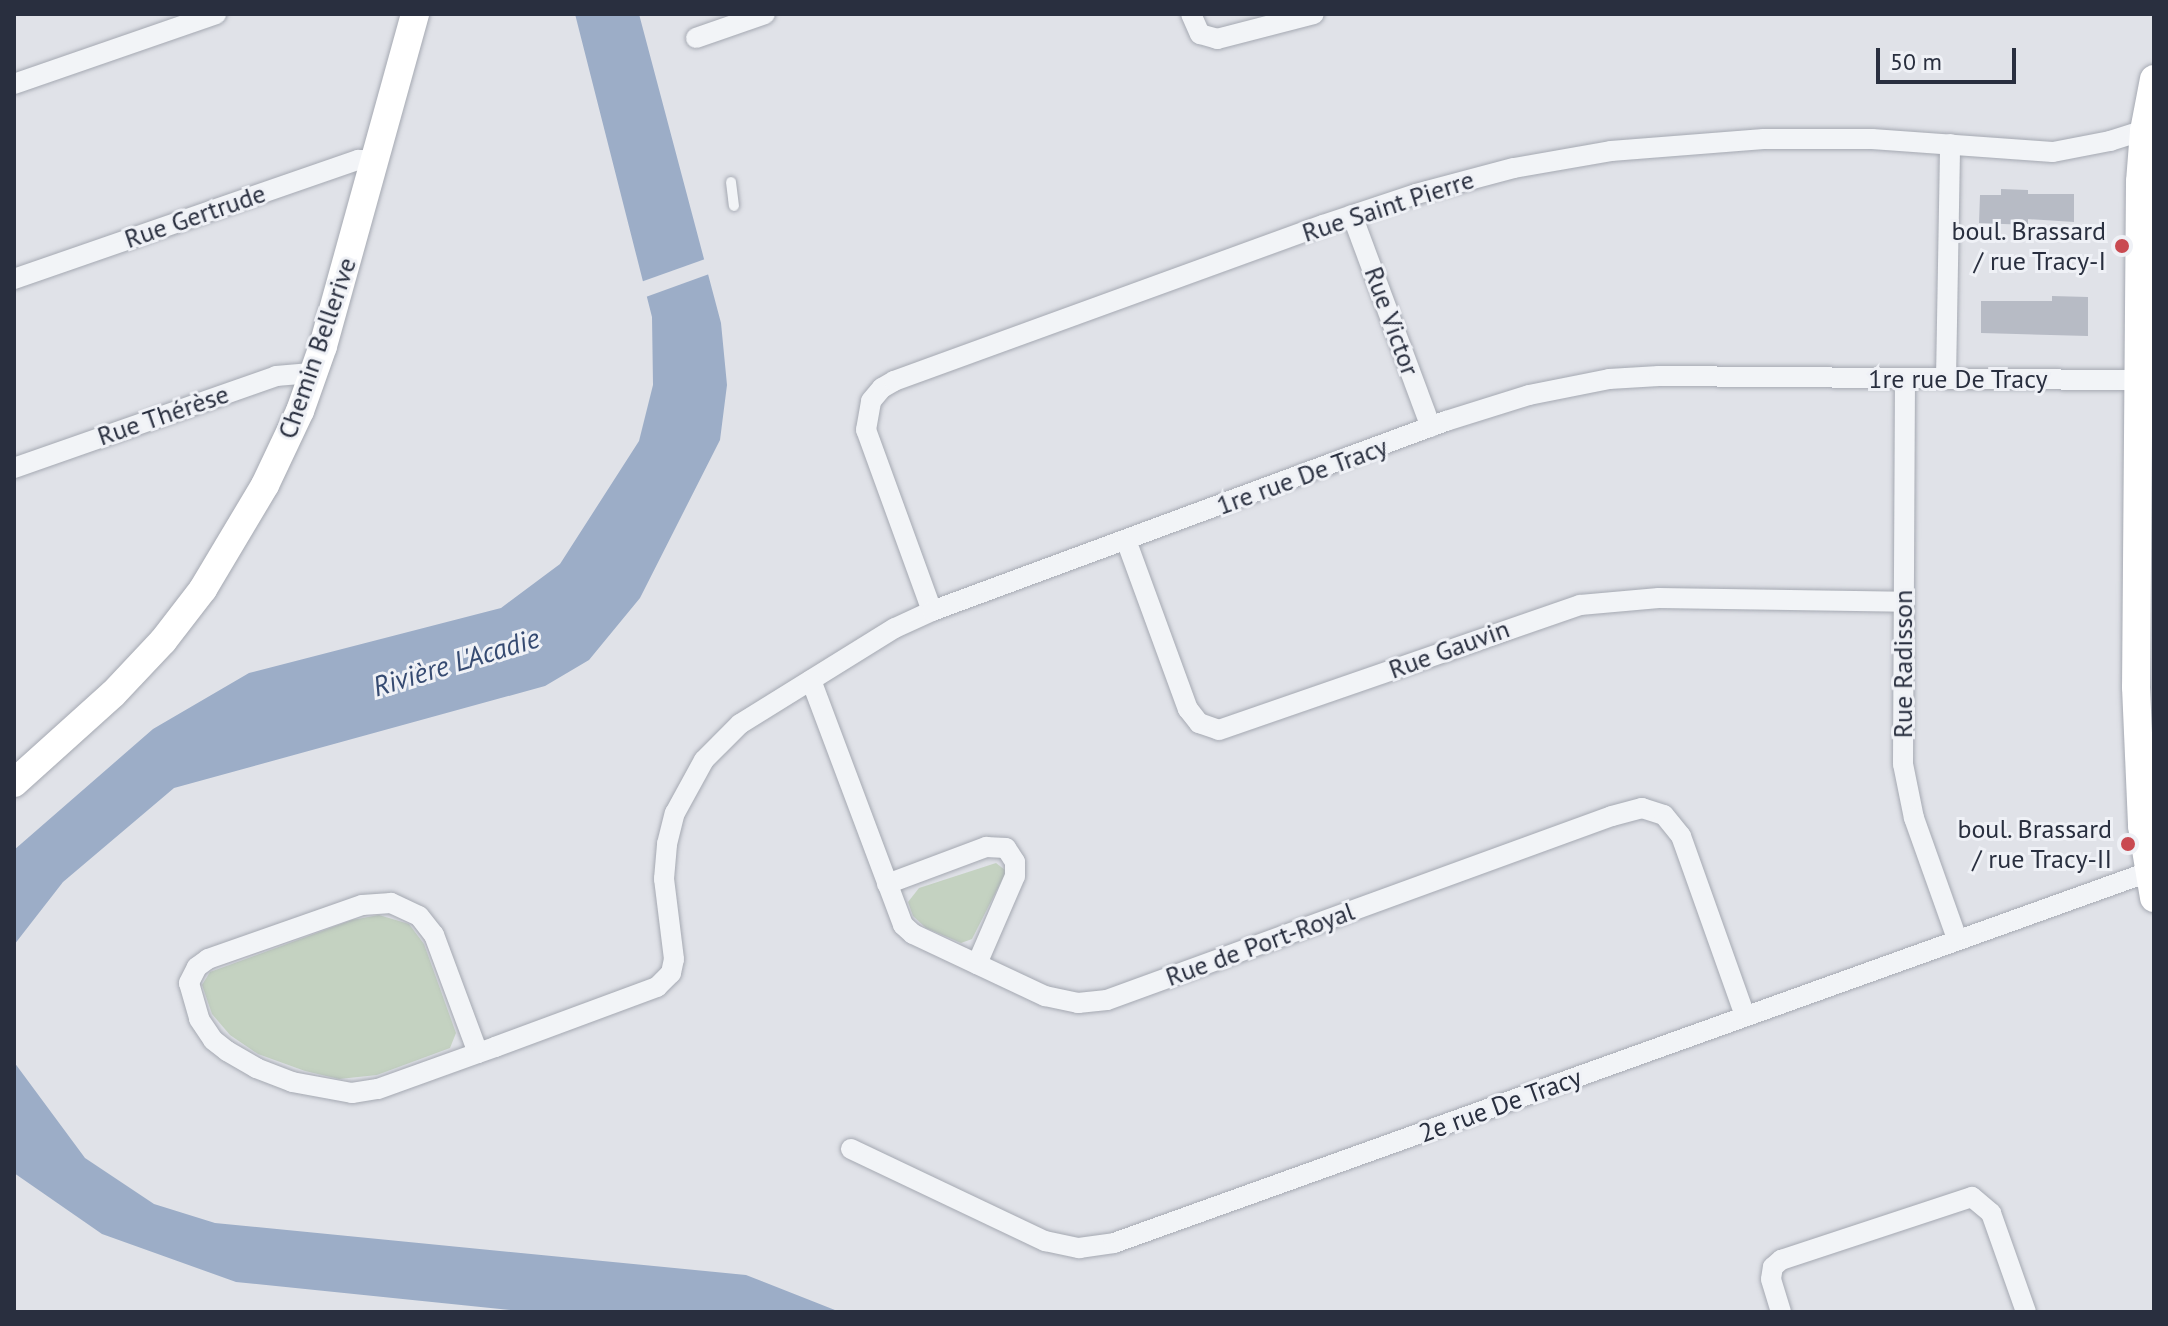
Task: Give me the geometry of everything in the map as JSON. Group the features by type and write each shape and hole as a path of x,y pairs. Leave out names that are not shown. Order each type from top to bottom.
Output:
{"street":[{"path":"14,84 216,14"},
{"name":"Chemin Bellerive","path":"14,783 131,676 192,604 265,485 314,373 415,14"},
{"path":"696,38 765,14"},
{"path":"1191,14 1203,36 1228,38 1314,14"},
{"path":"2152,880 2139,781 2149,129 2154,79"},
{"name":"Rue Saint Pierre","path":"932,611 866,430 867,410 877,393 894,381 1352,215 1499,171 1611,151 1794,138 1950,144 2053,152 2149,129"},
{"path":"1946,379 1950,144"},
{"name":"Rue Gertrude","path":"14,279 358,160 376,160"},
{"name":"Rue Victor","path":"1352,215 1431,427"},
{"name":"Rue Thérèse","path":"14,468 276,376 314,373"},
{"name":"1re rue De Tracy","path":"478,1053 657,987 671,973 674,950 665,906 664,868 670,831 688,785 704,760 729,732 895,628 932,611 1431,427 1529,395 1609,379 1659,376 2146,380"},
{"name":"Rue Radisson","path":"1905,379 1905,779 1918,831 1957,939"},
{"name":"Rue Gauvin","path":"1126,540 1188,709 1199,723 1219,730 1540,617 1592,603 1659,598 1904,602"},
{"name":"Rue de Port-Royal","path":"811,680 887,884 908,930 1057,1000 1097,1002 1612,816 1642,808 1664,815 1681,836 1745,1016"},
{"path":"887,884 986,847 1006,848 1015,862 1015,876 977,964"},
{"name":"2e rue De Tracy","path":"851,1149 1045,1241 1068,1247 1102,1246 1131,1239 1957,939 2152,880"},
{"path":"391,903 419,916 434,935 478,1053 369,1091 344,1093 315,1089 256,1068 220,1046 199,1019 189,983 197,967 208,959 362,905 391,903"},
{"path":"1781,1312 1771,1279 1773,1267 1781,1260 1972,1197 1991,1213 2026,1312"}],"lane":[{"path":"731,182 734,206"}],"green space":[{"path":"996,863 1005,870 1004,876 972,939 961,943 926,928 913,916 908,902 919,888"},
{"path":"379,915 409,924 424,944 456,1033 450,1048 377,1075 339,1079 258,1054 230,1035 212,1014 202,985 210,972 352,920"}],"water":[{"name":"Rivière L'Acadie","path":"575,14 639,14 721,323 727,385 720,440 640,598 589,660 545,686 174,788 63,882 14,945 14,850 153,729 249,673 501,608 560,564 639,441 653,385 652,317"},
{"path":"14,1062 85,1158 154,1204 215,1223 746,1275 840,1312 530,1312 236,1282 102,1234 14,1173"}],"pier":[{"path":"708,258 712,273 643,298 638,283"}],"building":[{"path":"2001,189 2028,190 2028,194 2074,194 2074,222 2028,219 2028,225 1979,223 1980,195 2001,195"},
{"path":"2052,296 2088,297 2088,336 1981,333 1981,301 2052,301"}],"place":[{"name":"boul. Brassard / rue Tracy-I","path":"2122,246"},
{"name":"boul. Brassard / rue Tracy-II","path":"2128,844"}]}
